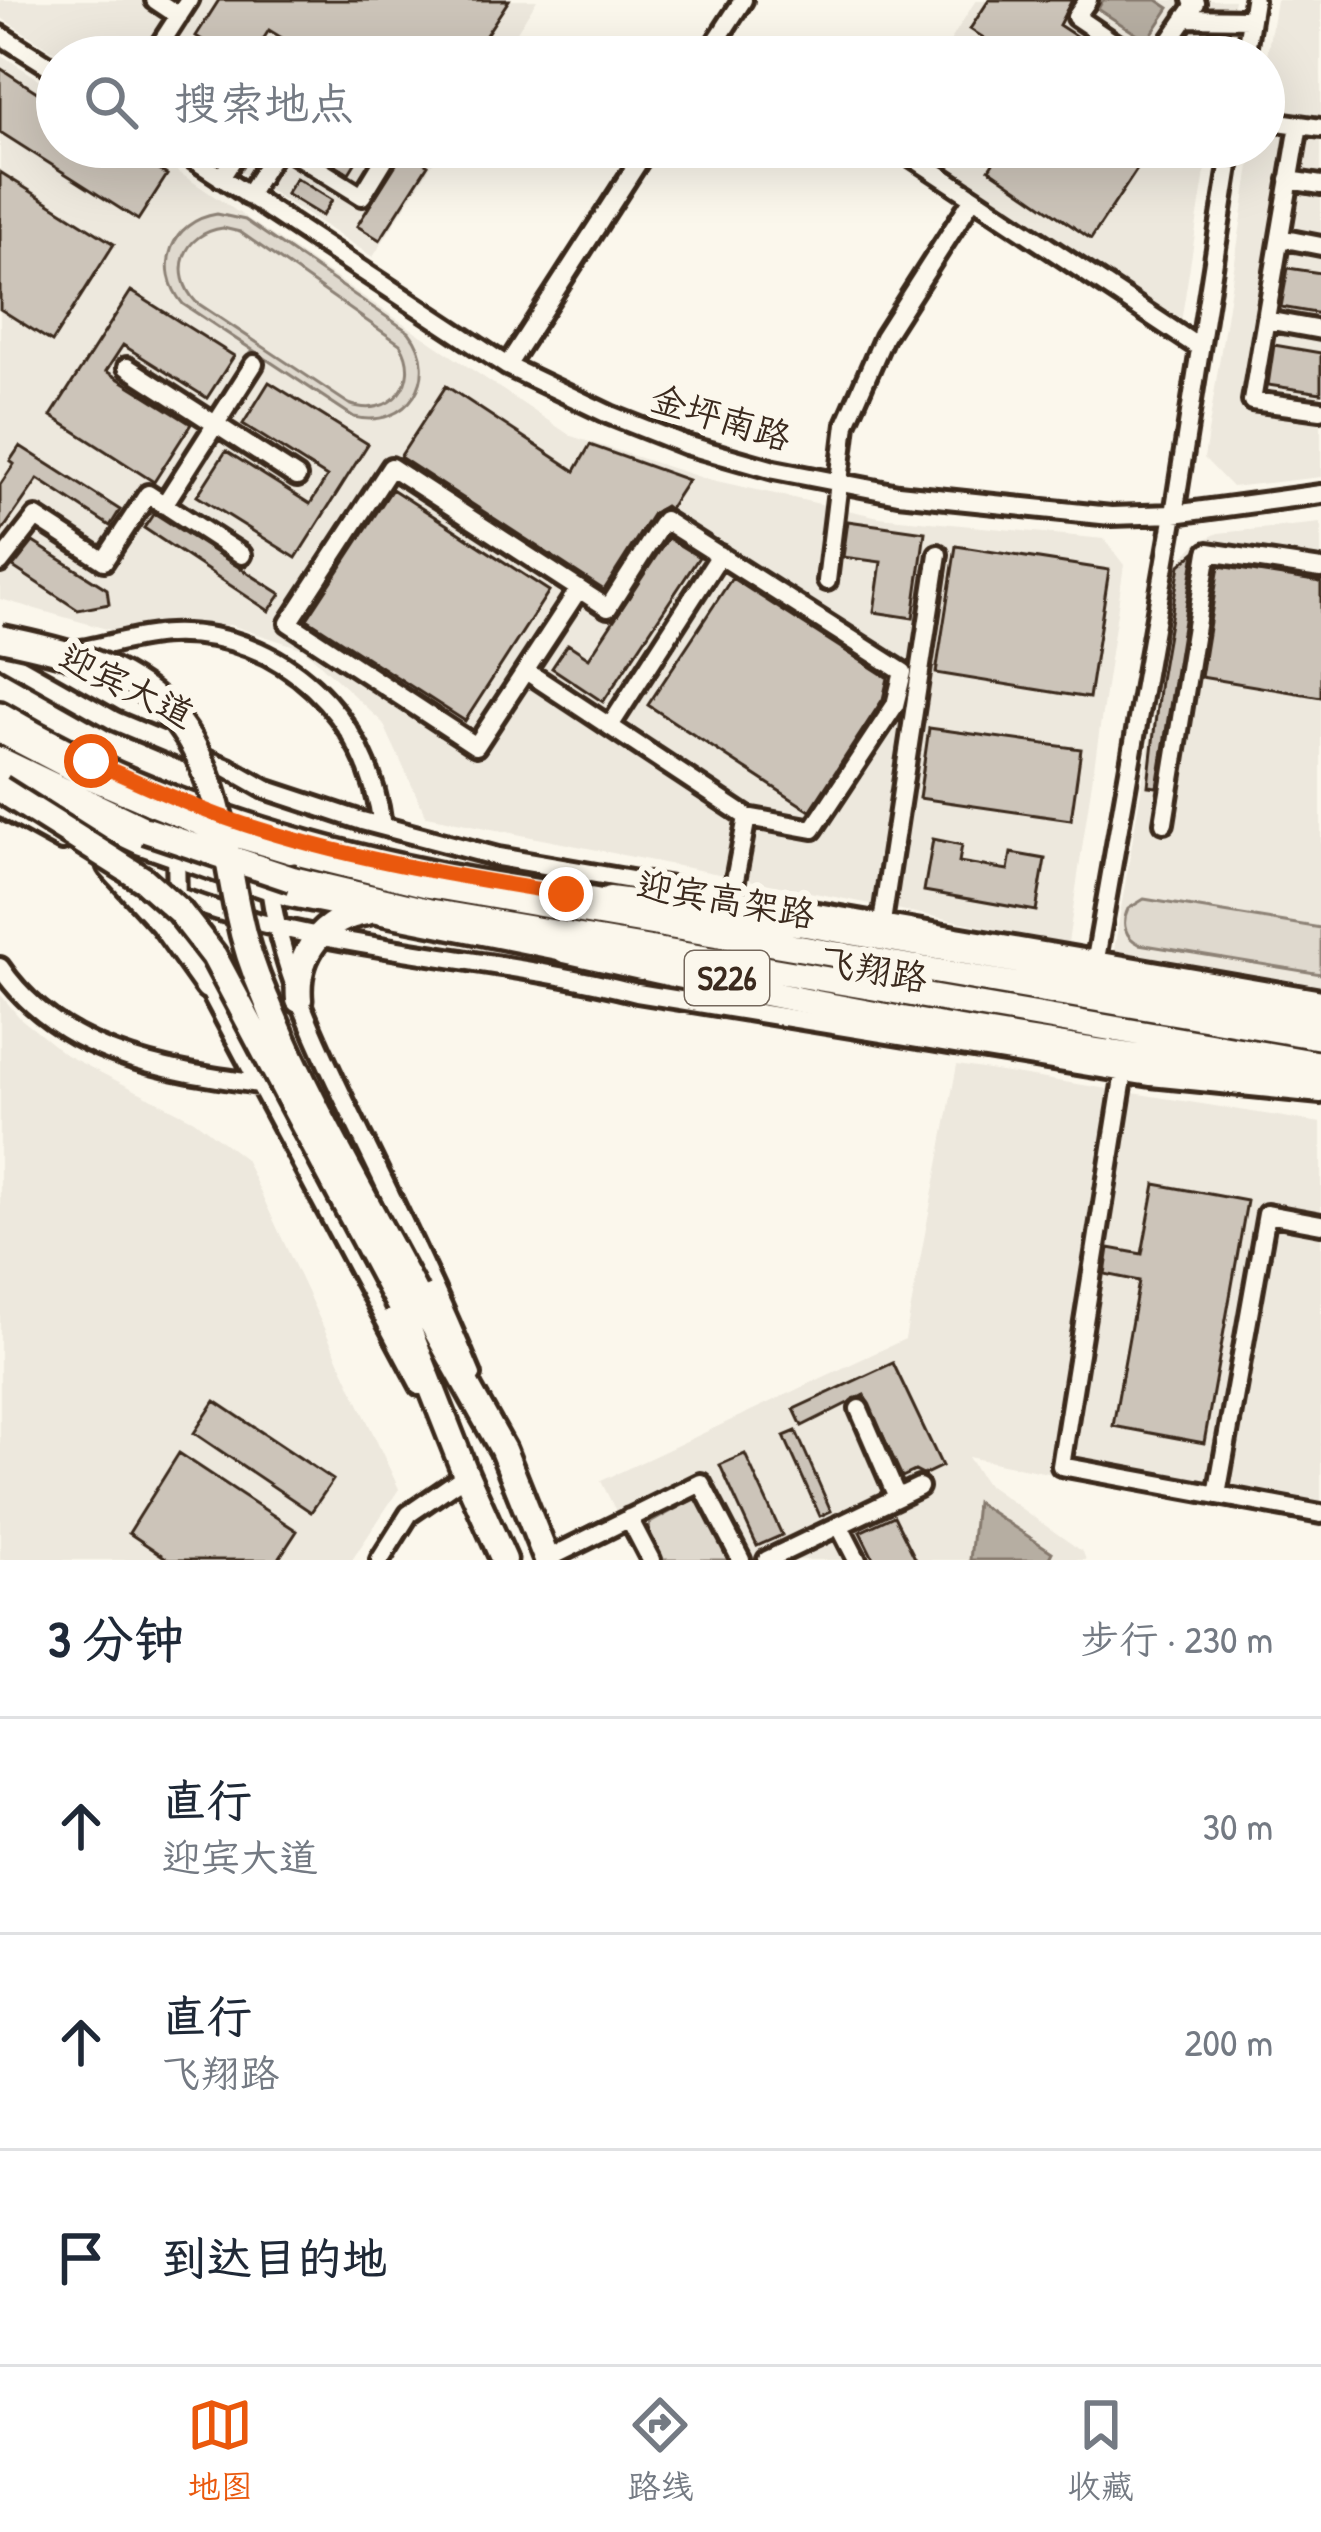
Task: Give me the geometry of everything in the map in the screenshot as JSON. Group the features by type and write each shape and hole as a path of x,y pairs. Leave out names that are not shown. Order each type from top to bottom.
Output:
{"highway":[{"path":"0,638 93,662 134,682 167,710 194,748 216,803 245,943 266,999 407,1299 466,1475 504,1560"},
{"name":"迎宾高架路","path":"0,730 86,775 214,828 429,885 1321,1037"},
{"name":"迎宾高架路","path":"0,760 146,830 292,879 428,911 1321,1064"},
{"path":"0,777 116,870 163,923 208,986"},
{"path":"0,788 143,880 179,911 214,956 407,1299 503,1450 547,1560"},
{"path":"566,894 805,924 1321,1013"},
{"path":"299,1000 302,963 320,934 343,919 368,913"},
{"path":"565,950 700,982 1148,1060 1321,1079"}],"main road":[{"name":"S226","path":"0,712 27,729"},
{"name":"飞翔路","path":"27,729 186,802 267,830 430,872 1321,1024"},
{"name":"飞翔路","path":"0,777 175,856 271,889 368,913 1321,1079"}],"street":[{"path":"155,0 184,8 166,36"},
{"path":"720,36 743,0"},
{"path":"1088,0 1076,17 1104,36"},
{"path":"1172,36 1188,9 1253,9"},
{"path":"0,35 36,58"},
{"path":"1285,123 1321,128"},
{"path":"1299,125 1252,401 1321,410"},
{"name":"金坪南路","path":"206,168 507,366 610,416 686,445 774,470 898,494 1111,516 1174,514 1321,494"},
{"path":"221,178 227,168"},
{"path":"248,196 266,168"},
{"path":"315,168 362,196 379,168"},
{"path":"507,366 634,168"},
{"path":"928,168 1200,348"},
{"path":"1096,959 1229,168"},
{"path":"1289,180 1321,185"},
{"path":"827,581 846,424 884,337 973,198"},
{"path":"1280,238 1321,246"},
{"path":"1266,320 1321,329"},
{"path":"164,505 254,364"},
{"path":"127,367 297,477"},
{"path":"526,671 747,817 813,829 895,704 903,672 664,520 608,608 392,467 289,623 476,746 579,590"},
{"path":"0,563 36,517 104,561 148,494 242,555"},
{"path":"1164,823 1208,552 1321,569"},
{"path":"882,922 938,554"},
{"path":"610,727 720,555"},
{"path":"0,652 62,653 149,636 191,634 233,642 273,658 308,682 350,728 368,765 382,826"},
{"name":"迎宾大道","path":"0,652 115,721 228,768 266,790 382,826 498,856 1321,999"},
{"path":"0,703 27,729"},
{"path":"186,802 175,856 176,896 188,950 466,1475 410,1514 380,1560"},
{"path":"0,807 116,870 176,896 277,927 1124,1072 1321,1094"},
{"path":"732,896 747,817"},
{"path":"267,830 277,927 299,1000 440,1297 503,1450"},
{"path":"0,967 34,1007 88,1043 183,1072 259,1084"},
{"path":"1124,1072 1061,1466 1321,1514"},
{"path":"1217,1496 1267,1214 1321,1224"},
{"path":"859,1409 897,1497"},
{"path":"547,1560 701,1483 741,1560"},
{"path":"767,1560 919,1486"},
{"path":"629,1518 651,1560"},
{"path":"839,1525 856,1560"}],"shaded area":[{"path":"0,0 537,0 514,36 36,36 36,40 0,17"},
{"path":"976,0 1234,0 1228,36 953,36"},
{"path":"1103,0 1157,0 1169,8 1150,36 1139,36 1098,9"},
{"path":"1276,0 1321,0 1321,477 1232,487 1204,458 1250,168 1285,168 1285,36 1270,36"},
{"path":"0,54 36,77 36,168 172,168 571,436 703,478 879,517 1104,539 1124,565 1068,943 426,816 383,723 304,649 230,625 110,630 0,599"},
{"path":"235,168 430,168 373,257"},
{"path":"951,168 1206,168 1181,322"},
{"path":"217,214 245,220 409,332 422,366 414,396 390,415 354,417 183,304 169,276 168,262 178,236 201,218","holes":["209,231 240,232 400,344 408,371 398,394 378,407 349,404 196,302 183,279 184,256 190,246"]},
{"path":"1321,523 1321,992 1113,956 1180,560 1197,543 1218,533"},
{"path":"1144,899 1321,928 1321,974 1139,944 1128,934 1125,920 1128,909"},
{"path":"0,994 20,1018 66,1055 194,1120 245,1159 399,1489 352,1560 0,1560"},
{"path":"957,1065 1321,1123 1321,1528 968,1457 985,1483 1083,1552 1086,1560 640,1560 601,1481 905,1339"},
{"path":"697,1497 732,1560 663,1560 648,1529 650,1523"},
{"path":"976,1502 1052,1552 1048,1560 970,1560"}],"building":[{"path":"219,0 509,0 485,36 279,36 269,30 265,36 196,36"},
{"path":"989,0 1072,0 1059,25 1076,36 981,36 970,29"},
{"path":"0,68 36,91 36,155 0,132"},
{"path":"56,168 156,168 167,175 138,220"},
{"path":"394,168 426,168 380,240 357,226"},
{"path":"990,168 1138,168 1091,239"},
{"path":"0,172 114,244 52,342 0,309"},
{"path":"296,178 332,200 322,216 286,194"},
{"path":"1288,268 1321,273 1321,314 1281,307"},
{"path":"131,291 234,356 207,398 123,345 106,371 191,424 154,482 51,416"},
{"path":"1274,345 1321,353 1321,393 1268,385"},
{"path":"269,382 368,444 296,558 197,496 226,451 310,504 327,477 243,424"},
{"path":"446,386 575,471 590,445 688,480 669,509 665,506 653,513 604,590 400,457"},
{"path":"20,446 120,510 110,526 38,479 0,534 0,485"},
{"path":"392,489 549,591 465,721 307,619"},
{"path":"154,513 281,594 269,611 144,528"},
{"path":"848,521 925,532 913,618 874,612 881,562 843,557"},
{"path":"668,538 699,557 603,702 552,668 568,644 589,658"},
{"path":"33,542 107,589 109,604 78,610 13,567"},
{"path":"956,546 1109,570 1089,698 936,673"},
{"path":"1195,552 1157,787 1148,786 1180,565"},
{"path":"1219,566 1321,582 1321,697 1201,677"},
{"path":"732,578 888,678 883,699 810,811 648,705"},
{"path":"929,728 1081,749 1071,820 919,798"},
{"path":"933,839 962,845 959,862 1008,870 1011,853 1045,859 1036,911 924,891"},
{"path":"1155,1184 1247,1201 1204,1443 1113,1426 1139,1281 1105,1274 1109,1248 1142,1254"},
{"path":"893,1363 942,1466 923,1475 915,1471 902,1477 864,1395 802,1426 794,1409"},
{"path":"215,1401 333,1480 311,1512 194,1433"},
{"path":"796,1431 831,1511 820,1516 784,1436"},
{"path":"179,1453 297,1531 278,1560 169,1560 129,1533"},
{"path":"745,1454 782,1535 757,1546 720,1465"},
{"path":"894,1516 916,1560 874,1560 860,1532"}],"route":[{"path":"91,761 224,817 296,838 430,872 566,894"}]}
